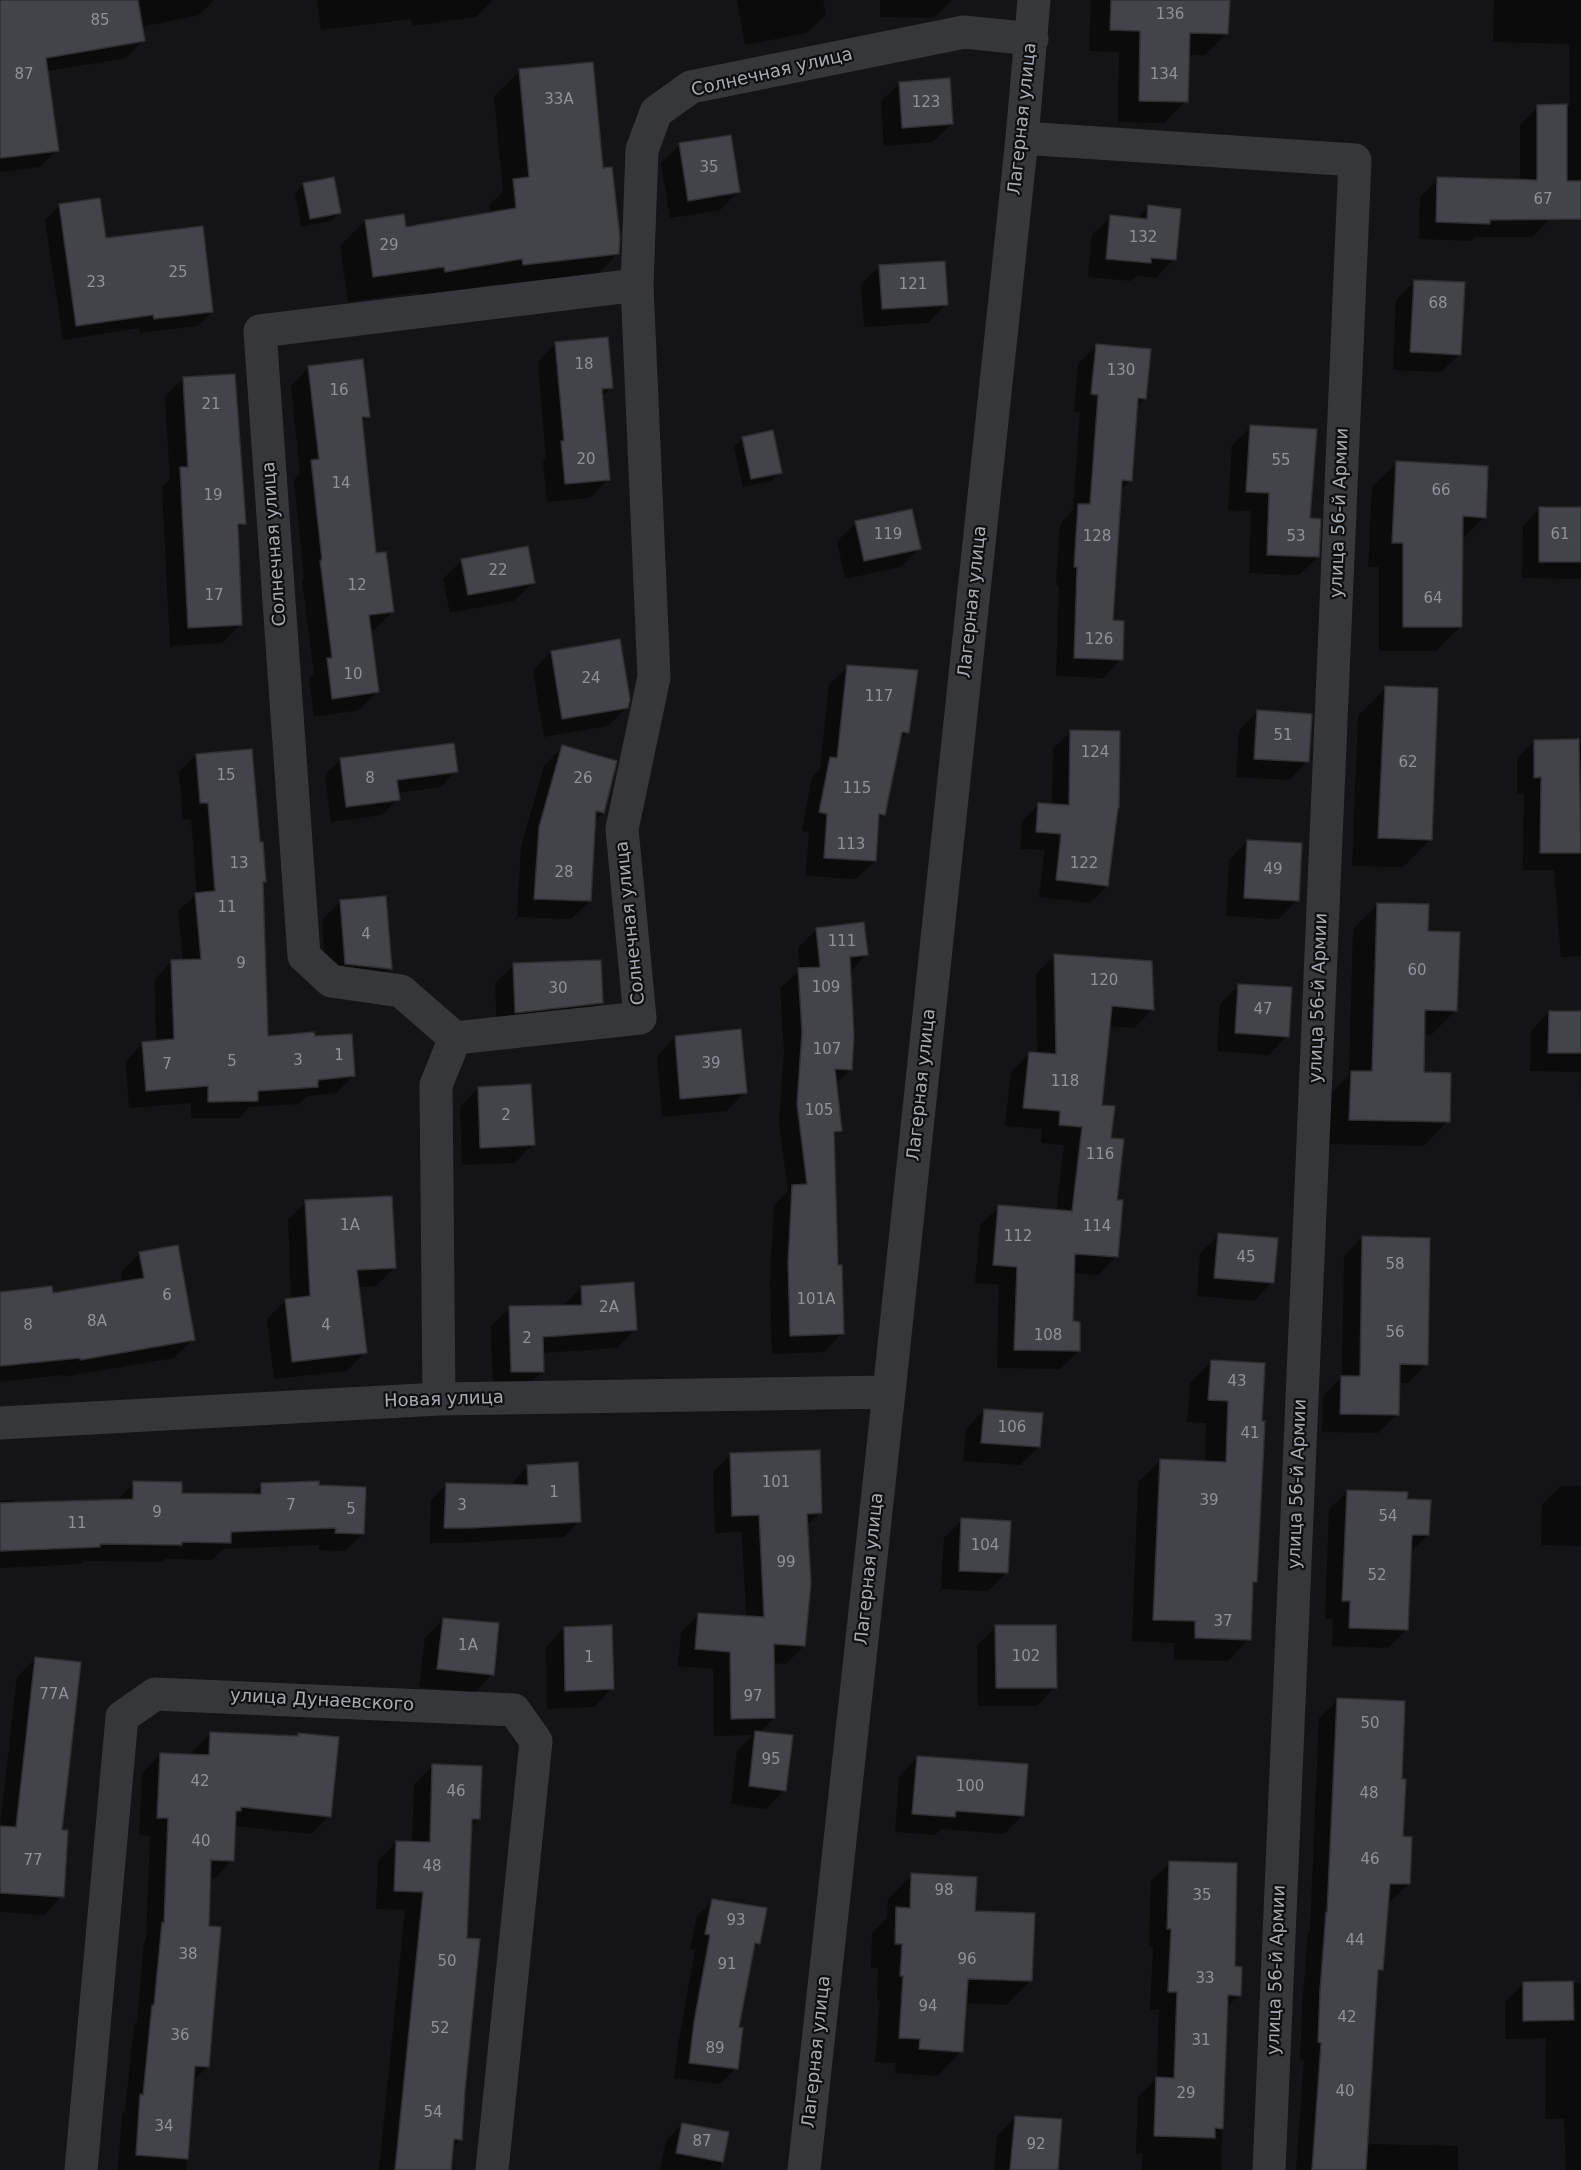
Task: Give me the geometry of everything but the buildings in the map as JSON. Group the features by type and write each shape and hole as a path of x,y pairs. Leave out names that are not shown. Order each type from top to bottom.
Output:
{"street":[{"name":"Лагерная улица","path":"804,2170 1022,138 1034,0"},
{"name":"Солнечная улица","path":"637,285 260,331 304,956 331,981 401,992 455,1038 640,1018 622,829 654,677 637,285 642,150 656,112 691,87 964,32 1032,39"},
{"name":"улица 56-й Армии","path":"1022,138 1355,160 1269,2170"},
{"path":"439,1399 436,1085 455,1038"},
{"name":"Новая улица","path":"0,1423 439,1399 889,1392"},
{"name":"улица Дунаевского","path":"81,2170 122,1717 155,1694 514,1710 536,1742 492,2170"}]}
